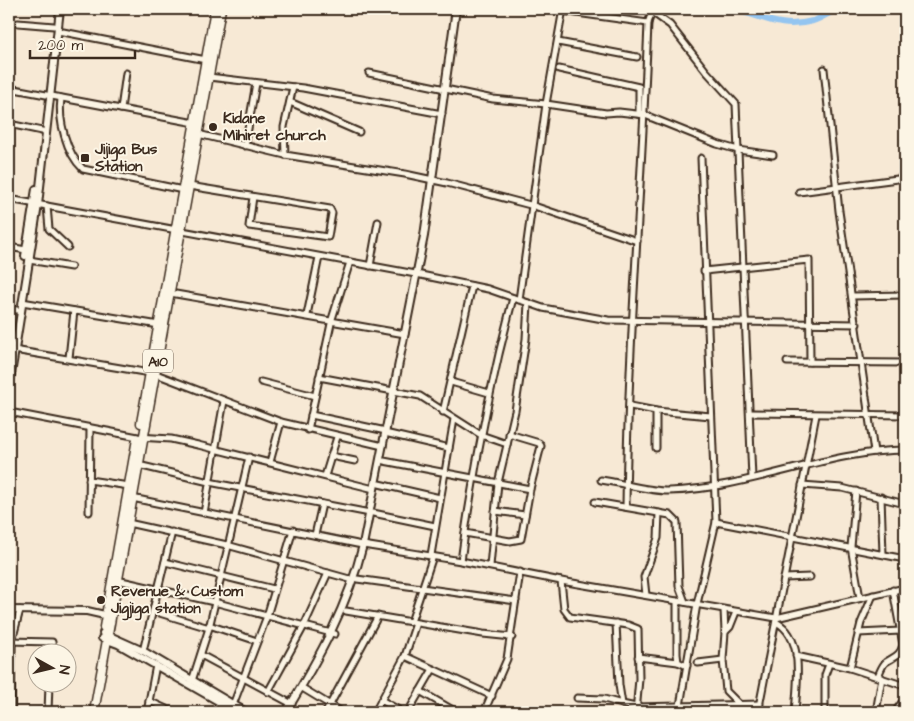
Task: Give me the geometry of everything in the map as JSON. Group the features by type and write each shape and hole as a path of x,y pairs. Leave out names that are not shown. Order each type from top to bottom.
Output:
{"highway":[{"name":"A10","path":"186,188 195,122 215,9"},
{"name":"A10","path":"153,374 159,325 221,9"},
{"name":"A10","path":"94,712 129,486 170,293 178,229"},
{"name":"A10","path":"108,616 128,523 138,465 140,437"},
{"name":"A10","path":"89,712 105,636"}],"main road":[{"path":"56,9 56,28"},
{"path":"9,387 11,347 22,302 29,260 56,28 60,9"},
{"path":"434,180 456,9"},
{"path":"377,486 384,461 387,433 419,274 460,9"},
{"path":"9,360 26,250 36,204 42,131 48,96"},
{"path":"395,391 405,334 419,274"},
{"path":"290,712 346,611 365,545 387,433"},
{"path":"286,712 334,634 355,580"},
{"path":"9,610 87,611 108,616"},
{"path":"105,636 143,651 246,712"},
{"path":"105,636 237,712"}],"street":[{"path":"548,9 648,23"},
{"path":"519,300 534,206 546,104 563,10"},
{"path":"626,507 635,240 648,23 652,12 670,25 706,71 736,104 747,323 752,478"},
{"path":"18,23 56,28 206,60"},
{"path":"558,42 637,57"},
{"path":"559,69 639,87 642,115"},
{"path":"824,69 836,186 874,452"},
{"path":"121,109 126,73"},
{"path":"369,73 492,99 642,115 738,150 773,155"},
{"path":"209,77 294,87 442,114"},
{"path":"245,146 256,83"},
{"path":"285,155 284,126 294,87"},
{"path":"9,88 195,122"},
{"path":"61,98 59,117 65,138 83,169 186,188 330,209 332,213 328,237 249,226 253,198"},
{"path":"290,102 359,132"},
{"path":"9,124 42,131"},
{"path":"198,134 285,155 434,180 534,206 635,240"},
{"path":"680,709 697,604 716,522 708,323 704,271 701,158"},
{"path":"799,192 905,178"},
{"path":"9,199 419,274 472,286 566,313 608,320 857,324"},
{"path":"47,206 49,229 68,247"},
{"path":"370,266 378,222"},
{"path":"9,247 26,250"},
{"path":"307,315 319,257"},
{"path":"29,260 71,267"},
{"path":"704,271 809,260 810,362"},
{"path":"308,430 332,319 350,262"},
{"path":"444,412 472,286"},
{"path":"170,293 332,319 405,334"},
{"path":"853,296 905,295"},
{"path":"461,560 472,478 489,393 513,298"},
{"path":"22,302 159,325"},
{"path":"490,566 498,482 509,434 526,339 528,303"},
{"path":"9,309 17,310"},
{"path":"69,358 74,311"},
{"path":"11,347 153,374 281,422 308,430 383,446"},
{"path":"787,362 905,363"},
{"path":"319,377 420,396 481,435 507,444"},
{"path":"262,382 315,396"},
{"path":"451,382 489,393"},
{"path":"204,513 224,401"},
{"path":"630,406 656,411 712,416"},
{"path":"656,411 656,448"},
{"path":"9,412 90,429 140,437 171,439 215,448 325,476 440,498"},
{"path":"750,413 905,415"},
{"path":"311,414 448,448"},
{"path":"758,712 816,415"},
{"path":"375,712 405,656 424,588 432,556 435,526 454,419"},
{"path":"270,462 281,422"},
{"path":"89,512 90,429"},
{"path":"465,532 492,538 517,541 521,539 541,444 509,434"},
{"path":"325,476 337,436"},
{"path":"602,480 667,491 714,486 874,452 905,450"},
{"path":"331,456 355,462"},
{"path":"192,681 202,655 249,457"},
{"path":"384,461 530,489"},
{"path":"138,465 209,482 435,526"},
{"path":"89,480 129,486"},
{"path":"802,485 856,491 905,504"},
{"path":"856,491 851,547 860,598"},
{"path":"881,497 883,554"},
{"path":"132,498 365,545 461,560 561,582 697,604 776,620 905,588"},
{"path":"595,502 670,515 677,522 679,586 685,602"},
{"path":"315,535 322,504"},
{"path":"495,511 525,515"},
{"path":"646,595 644,577 658,538 659,513"},
{"path":"716,522 905,559"},
{"path":"128,523 227,545 355,580 516,601"},
{"path":"233,705 266,616 293,530"},
{"path":"143,651 172,532"},
{"path":"165,562 221,574 274,589"},
{"path":"484,712 507,659 512,637 520,572"},
{"path":"268,692 304,626 328,573"},
{"path":"784,578 810,577"},
{"path":"117,580 158,588 334,634"},
{"path":"561,582 564,609 570,617 616,623 638,629 636,710"},
{"path":"876,712 880,677 886,662 896,658 901,652 903,645 894,590"},
{"path":"850,668 858,633 873,595"},
{"path":"677,601 678,662"},
{"path":"11,712 11,641 20,610"},
{"path":"724,610 723,660 726,691 740,705"},
{"path":"153,611 257,641"},
{"path":"346,611 512,637"},
{"path":"725,632 730,627 736,612"},
{"path":"326,712 378,616"},
{"path":"776,620 788,631 796,656 795,712"},
{"path":"616,623 619,685 622,704"},
{"path":"858,633 901,631"},
{"path":"11,641 52,642 52,644"},
{"path":"202,655 292,704"},
{"path":"405,656 492,696"},
{"path":"796,656 850,668 905,686"},
{"path":"638,657 678,662 687,666"},
{"path":"698,663 723,660"},
{"path":"825,712 825,675 829,664"},
{"path":"147,712 156,665"},
{"path":"408,712 433,668"},
{"path":"304,689 342,712"},
{"path":"420,691 456,712"},
{"path":"38,712 48,712 49,694"},
{"path":"577,698 604,699 636,710 760,704"},
{"path":"895,712 905,698"},
{"path":"381,700 402,712"},
{"path":"149,701 173,712"},
{"path":"214,712 220,703"}],"waterway":[{"path":"732,9 771,21 790,24 813,21 842,9"}],"place":[{"name":"Kidane Mihiret church","path":"213,127"},
{"name":"Jijiga Bus Station","path":"85,158"},
{"name":"Revenue & Custom Jigjiga station","path":"101,600"}]}
